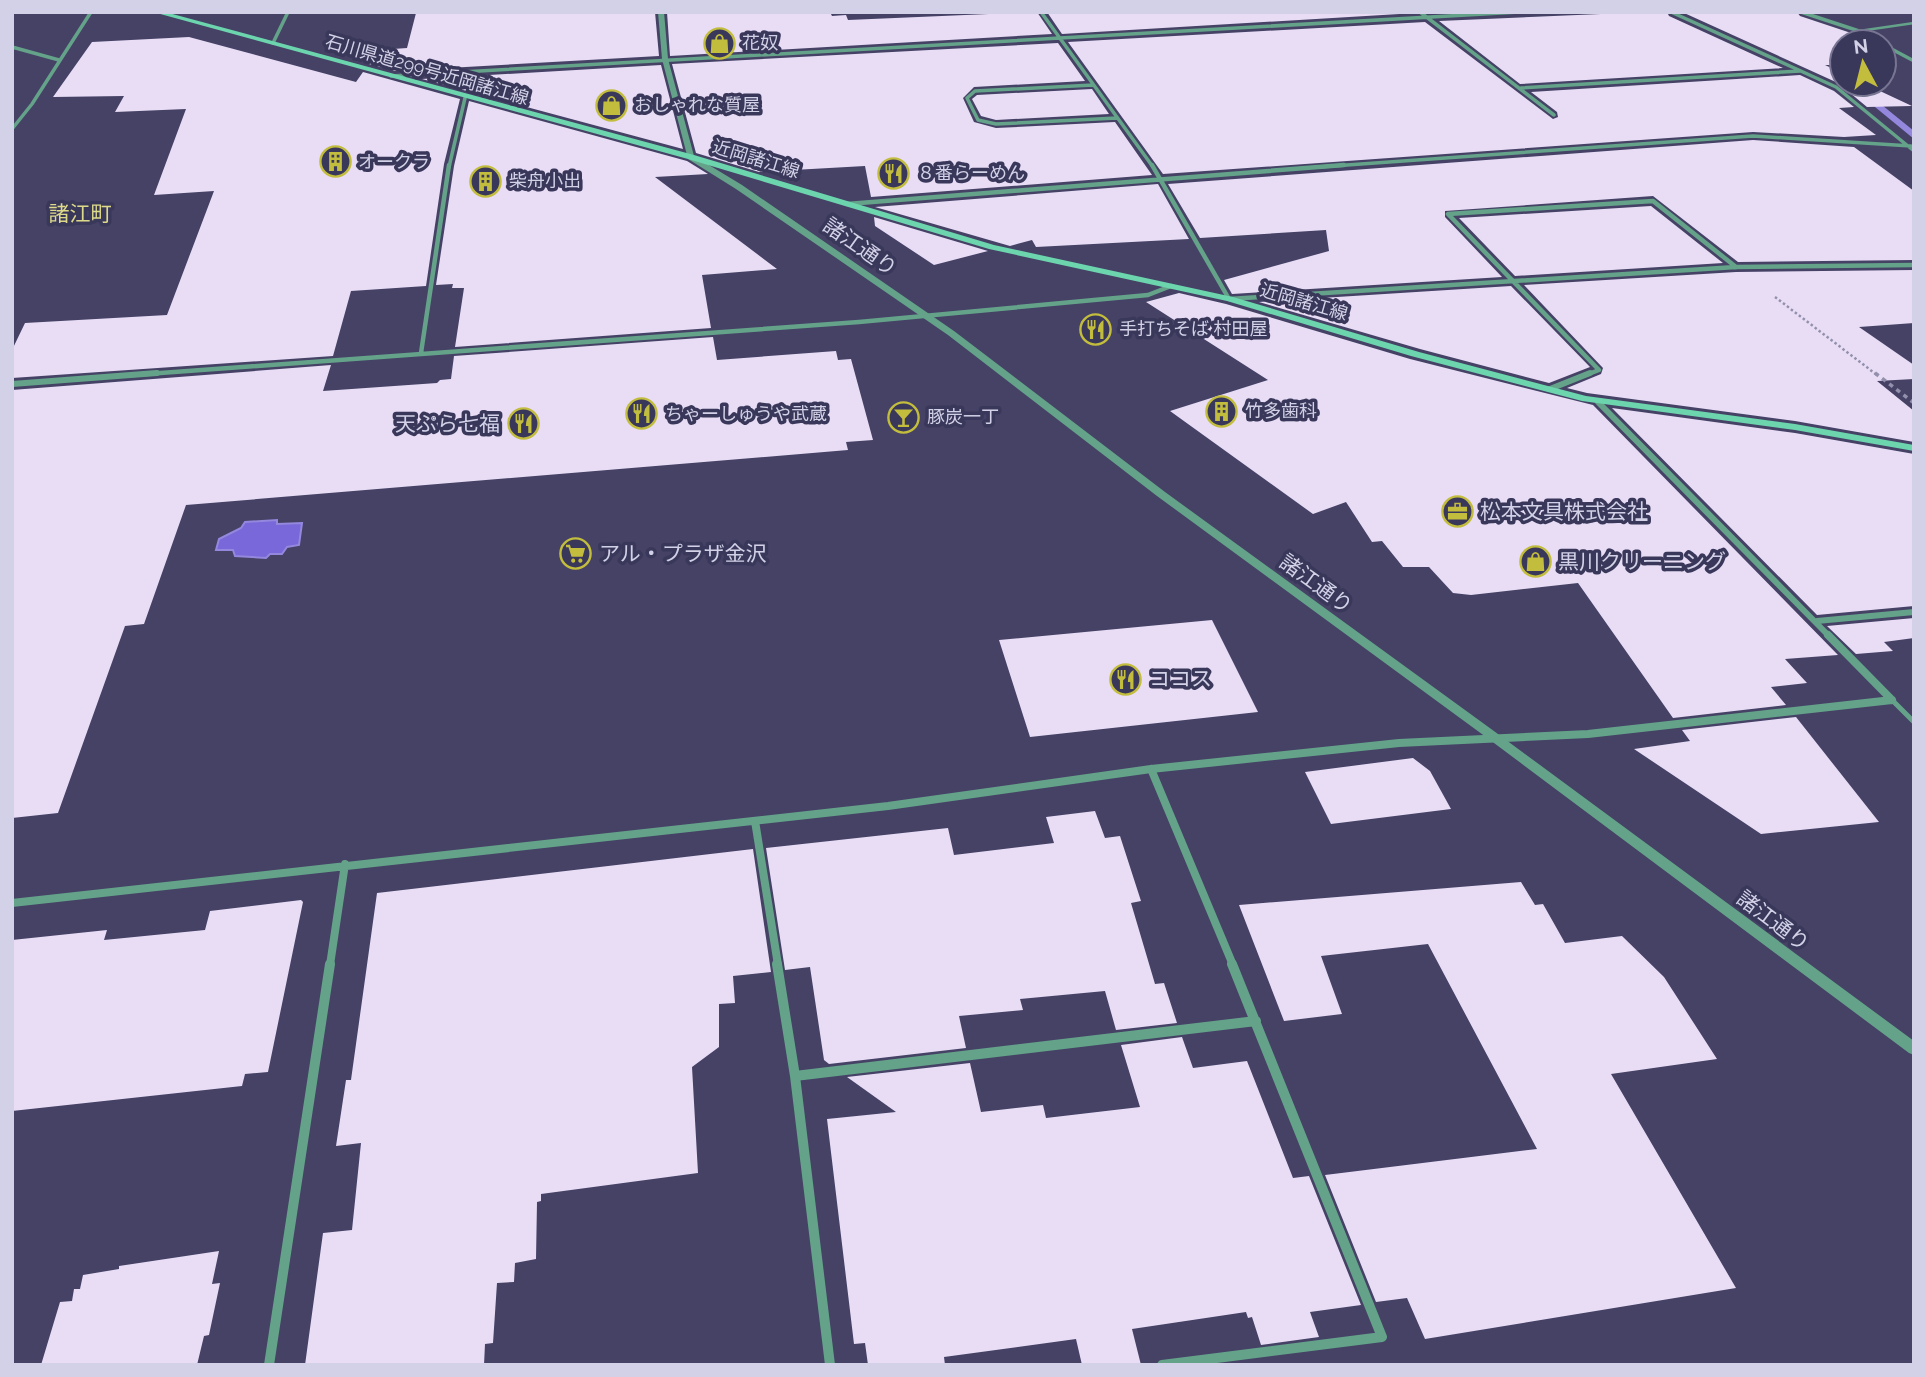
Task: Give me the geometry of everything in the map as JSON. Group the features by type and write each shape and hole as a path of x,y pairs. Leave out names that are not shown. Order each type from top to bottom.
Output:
{"main road":[{"name":"石川県道299号近岡諸江線","path":"156,12 465,98 691,157"},
{"name":"近岡諸江線","path":"691,157 844,205 992,247 1229,299 1415,354 1598,401 1795,427 1914,448"}],"street":[{"path":"12,129 32,104 91,12"},
{"path":"273,43 288,12"},
{"path":"661,12 665,59 691,157"},
{"path":"1041,12 1161,178 1229,299 1736,267 1914,265"},
{"path":"1420,12 1554,115"},
{"path":"391,76 1519,12"},
{"path":"1671,12 1836,87 1912,148"},
{"path":"1801,12 1850,28"},
{"path":"12,47 59,60"},
{"path":"1898,52 1914,61"},
{"path":"1521,88 1800,71"},
{"path":"1093,85 975,91 967,98 978,121 996,124 1117,118"},
{"path":"421,354 449,164 465,98"},
{"path":"844,205 1161,178 1753,136 1912,148"},
{"name":"諸江通り","path":"691,157 739,187 925,316 1161,494 1914,1049"},
{"path":"1550,389 1599,370 1448,214 1653,201 1736,267"},
{"path":"12,384 925,316 1148,295 1171,286"},
{"path":"1598,401 1892,700"},
{"path":"1816,621 1914,612"},
{"path":"12,903 887,806 1151,769 1399,743 1588,734 1892,700"},
{"path":"1151,769 1256,1021 1382,1337 1162,1365"},
{"path":"755,821 795,1076 830,1365"},
{"path":"269,1365 345,864"},
{"path":"795,1076 1256,1021"}],"lane":[{"path":"1880,28 1914,23"},
{"path":"1892,700 1914,722"}],"path":[{"path":"1736,267 1914,403"}],"shaded area":[{"path":"277,520 277,524 302,523 299,545 287,547 282,554 270,554 266,558 235,556 233,550 216,550 219,539 241,528 245,522"}],"building":[{"path":"655,12 659,56 395,71 369,64 379,50 407,48 416,13"},
{"path":"667,12 830,12 832,16 846,15 848,20 1037,12 1052,34 670,56"},
{"path":"1047,12 1416,12 1416,13 1062,34"},
{"path":"1667,12 1669,16 1783,68 1520,84 1439,21"},
{"path":"1682,12 1797,12 1800,16 1836,28 1828,28 1828,65 1825,65 1828,66 1828,78"},
{"path":"1425,22 1553,119 1558,117 1557,112 1531,92 1800,75 1828,88 1828,98 1843,98 1854,107 1839,108 1876,135 1844,137 1753,132 1163,174 1068,42"},
{"path":"189,37 356,82 363,72 460,99 444,164 426,286 351,291 333,356 12,378 12,350 25,323 167,315 214,191 154,195 186,109 115,112 124,96 53,97 92,42"},
{"path":"1058,43 1085,81 974,87 963,98 974,122 996,128 1115,122 1152,175 871,197 865,166 759,172 696,153 672,64"},
{"path":"661,65 683,149 422,79"},
{"path":"1092,89 1109,114 996,120 981,116 972,99 977,95"},
{"path":"1856,98 1895,98 1912,106 1867,107"},
{"path":"469,101 687,161 708,174 655,177 777,269 702,275 711,328 455,347 464,288 452,288 453,284 436,285 454,166"},
{"path":"1753,140 1854,147 1914,191 1914,260 1738,262 1653,196 1445,211 1445,217 1502,277 1232,294 1224,280 1329,251 1326,230 1200,238 1168,184"},
{"path":"1158,184 1189,239 1036,247 1032,240 1010,246 875,207"},
{"path":"1651,206 1723,263 1515,276 1459,218"},
{"path":"874,217 988,251 934,265 875,226"},
{"path":"1914,270 1914,323 1859,327 1914,365 1914,379 1877,381 1914,411 1914,442 1795,421 1567,388 1601,374 1603,368 1524,285 1736,272"},
{"path":"1511,286 1590,367 1549,383 1259,302"},
{"path":"1179,293 1226,304 1410,359 1593,405 1838,655 1785,659 1807,683 1771,687 1786,705 1673,718 1578,583 1471,595 1453,593 1429,567 1403,567 1382,541 1372,542 1346,502 1313,514 1170,411 1268,380 1146,302"},
{"path":"713,337 717,360 836,351 838,360 851,359 873,440 846,442 848,450 186,505 144,624 125,626 58,813 12,818 12,390 331,365 323,391 437,383 451,379 454,356"},
{"path":"1612,408 1795,433 1914,454 1914,606 1817,615"},
{"path":"1914,618 1914,638 1884,642 1893,651 1856,654 1827,626"},
{"path":"1212,620 1258,712 1030,737 999,640"},
{"path":"1796,717 1879,822 1761,834 1634,749 1690,741 1682,730"},
{"path":"1413,758 1430,771 1451,809 1331,824 1305,772"},
{"path":"1095,811 1105,838 1120,836 1141,901 1131,903 1155,984 1164,983 1177,1023 1116,1030 1105,991 1020,999 1023,1010 959,1016 966,1048 829,1064 824,1060 810,967 785,970 766,848 948,828 954,855 1054,843 1046,817"},
{"path":"753,849 771,972 733,976 735,1003 719,1004 719,1047 692,1067 698,1173 541,1194 541,1201 537,1202 536,1259 515,1263 514,1282 497,1283 493,1343 485,1344 484,1365 305,1365 323,1233 352,1230 361,1143 336,1146 346,1080 351,1080 377,893"},
{"path":"1521,882 1535,905 1543,904 1565,943 1622,936 1664,977 1717,1059 1611,1074 1736,1288 1425,1339 1407,1298 1376,1302 1325,1175 1537,1149 1428,944 1321,956 1342,1014 1284,1021 1239,905"},
{"path":"301,900 303,902 268,1072 245,1074 242,1086 12,1111 12,940 107,930 104,940 205,930 210,911"},
{"path":"1182,1037 1193,1068 1247,1061 1293,1178 1309,1176 1361,1305 1310,1312 1319,1337 1261,1345 1252,1317 1248,1318 1246,1312 1132,1329 1141,1365 1082,1365 1076,1339 944,1357 945,1365 868,1365 865,1343 854,1344 827,1119 896,1112 847,1077 970,1063 981,1112 1043,1105 1046,1118 1140,1107 1121,1045"},
{"path":"219,1251 212,1284 220,1283 209,1335 204,1336 197,1365 41,1365 60,1302 72,1301 74,1289 80,1289 83,1275 119,1269 119,1266"}],"waterway":[{"path":"1868,98 1914,136"}],"place":[{"name":"花奴","path":"719,43"},
{"name":"おしゃれな質屋","path":"611,105"},
{"name":"オークラ","path":"335,162"},
{"name":"８番らーめん","path":"894,173"},
{"name":"柴舟小出","path":"486,181"},
{"name":"手打ちそば 村田屋","path":"1096,329"},
{"name":"竹多歯科","path":"1222,411"},
{"name":"ちゃーしゅうや武蔵","path":"642,414"},
{"name":"豚炭一丁","path":"904,417"},
{"name":"天ぷら七福","path":"523,424"},
{"name":"松本文具株式会社","path":"1457,512"},
{"name":"アル・プラザ金沢","path":"576,554"},
{"name":"黒川クリーニング","path":"1535,562"},
{"name":"ココス","path":"1126,679"}],"district":[{"name":"諸江町","path":"80,214"}]}
